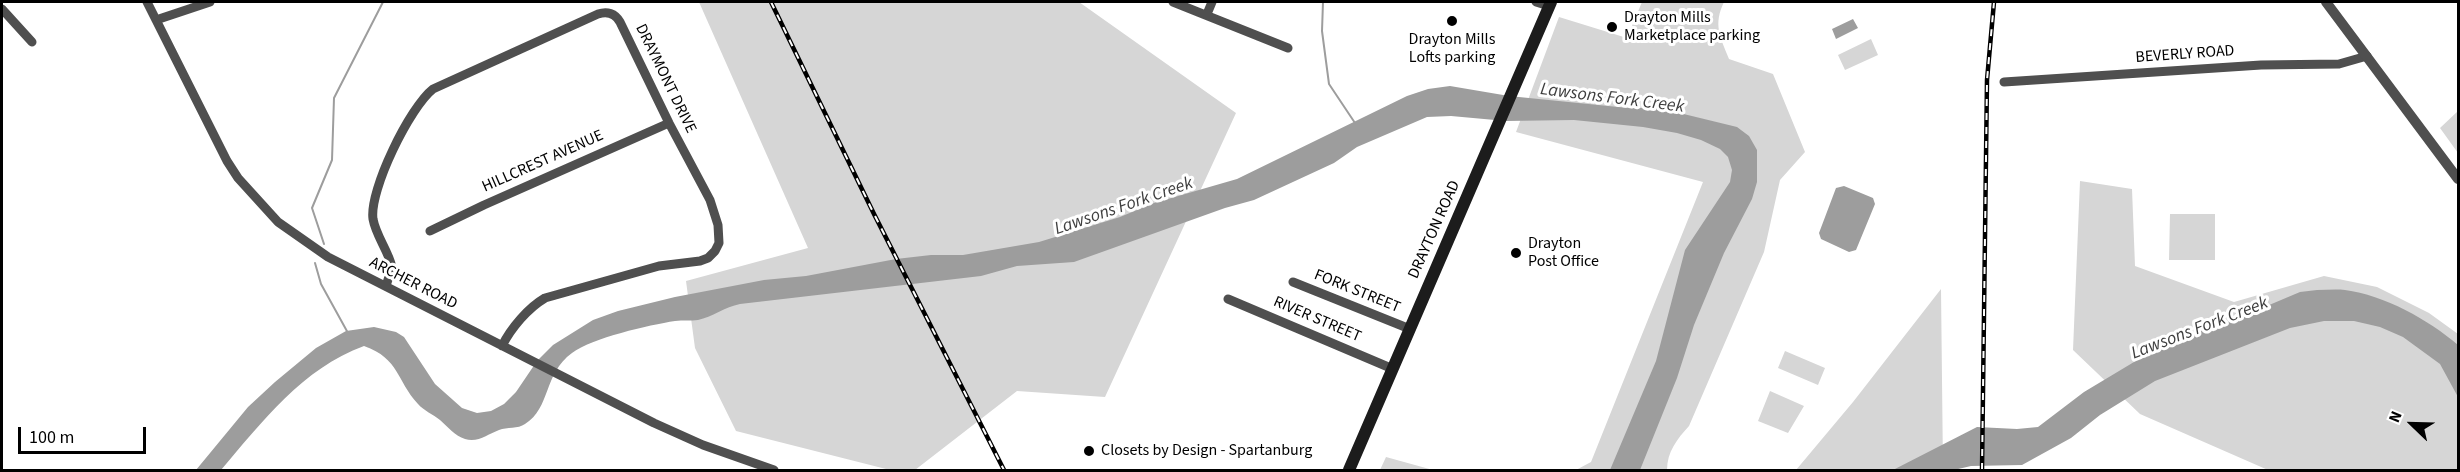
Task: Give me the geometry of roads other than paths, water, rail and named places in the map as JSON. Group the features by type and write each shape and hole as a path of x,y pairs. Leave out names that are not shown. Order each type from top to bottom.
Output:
{"main road":[{"name":"DRAYTON ROAD","path":"1349,471 1550,4"}],"street":[{"name":"ARCHER ROAD","path":"147,2 227,161 250,193 278,222 309,246 654,423 703,445 774,471"},
{"path":"156,20 210,2"},
{"path":"1173,2 1288,48"},
{"path":"1207,14 1212,2"},
{"path":"1536,2 1550,4"},
{"path":"2326,2 2458,179"},
{"path":"2,9 32,42"},
{"name":"DRAYMONT DRIVE","path":"386,286 392,267 374,219 375,194 414,111 422,99 433,89 598,14 606,12 615,15 621,22 715,213 719,238 715,251 708,258 700,261 659,266 546,298 534,306 502,346"},
{"name":"BEVERLY ROAD","path":"2004,82 2154,71 2339,64 2367,56"},
{"name":"HILLCREST AVENUE","path":"430,231 669,123"},
{"name":"FORK STREET","path":"1293,282 1410,329"},
{"name":"RIVER STREET","path":"1228,299 1393,369"}],"waterway":[{"path":"324,244 312,208 332,160 334,98 383,2"},
{"path":"1323,2 1322,31 1329,84 1355,123"},
{"path":"315,263 321,284 348,333"}],"railway":[{"path":"771,2 874,214 1004,470"},
{"path":"1982,470 1987,80 1994,2"}],"place":[{"name":"Drayton Mills Lofts parking","path":"1452,21"},
{"name":"Drayton Mills Marketplace parking","path":"1612,27"},
{"name":"Drayton Post Office","path":"1516,253"},
{"name":"Closets by Design - Spartanburg","path":"1089,451"}],"water label":[{"name":"Lawsons Fork Creek","path":"1612,99"},
{"name":"Lawsons Fork Creek","path":"1124,207"},
{"name":"Lawsons Fork Creek","path":"2200,329"}]}
